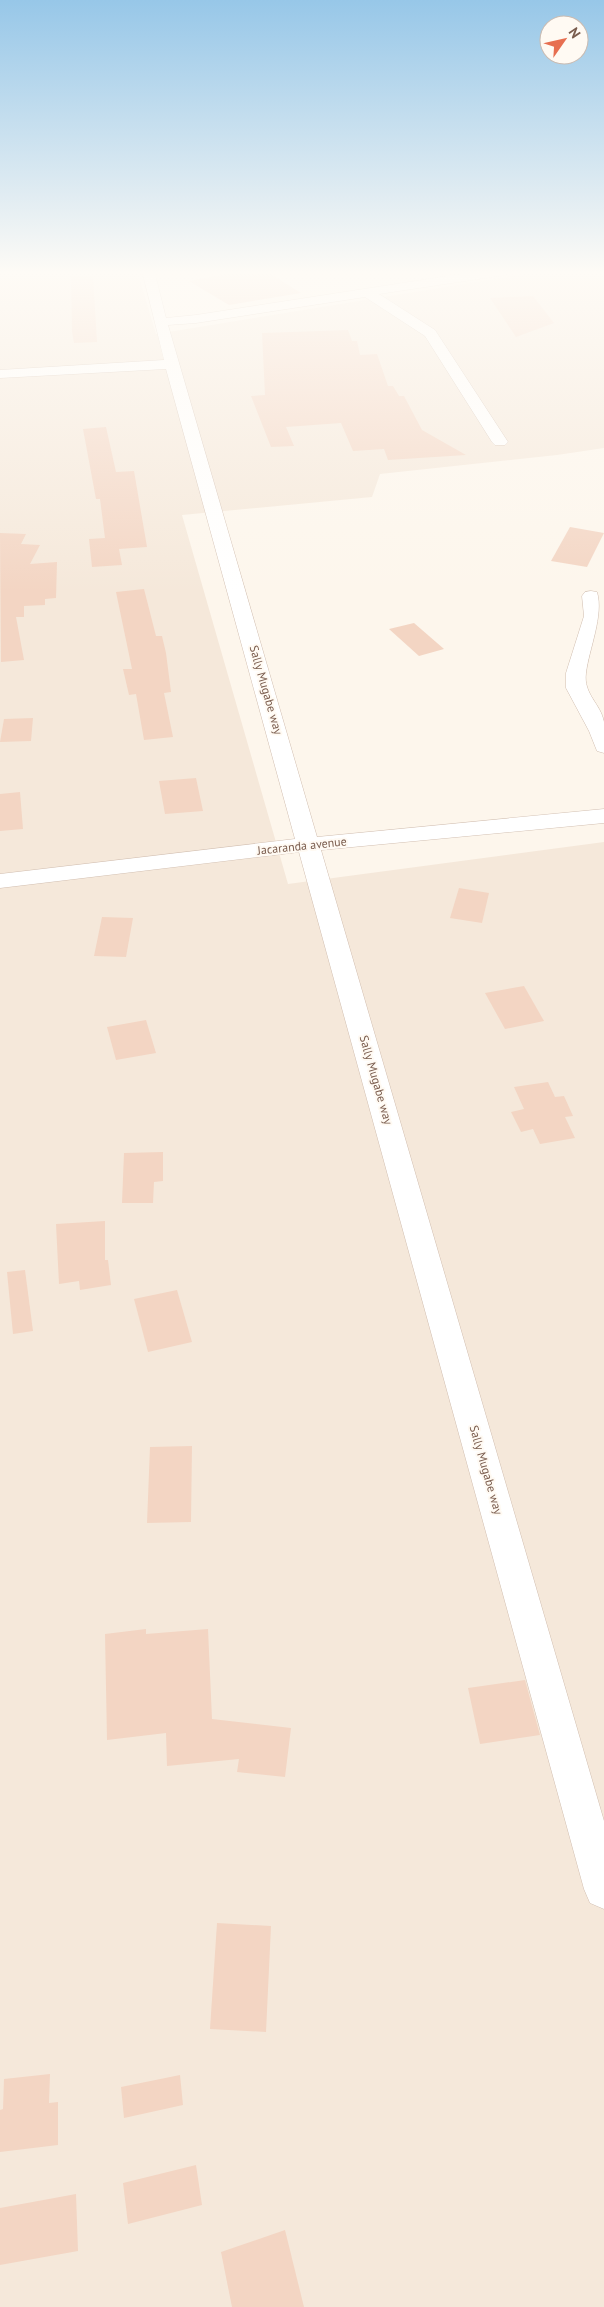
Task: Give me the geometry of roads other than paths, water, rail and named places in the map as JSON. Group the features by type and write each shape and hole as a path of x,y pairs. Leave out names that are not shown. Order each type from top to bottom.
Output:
{"street":[{"name":"Sally Mugabe way","path":"176,378 310,844 604,1889"},
{"path":"459,378 500,442"},
{"path":"591,596 593,616 576,674 576,688 599,731 604,747"},
{"name":"Jacaranda avenue","path":"0,881 310,844 604,816"}]}
